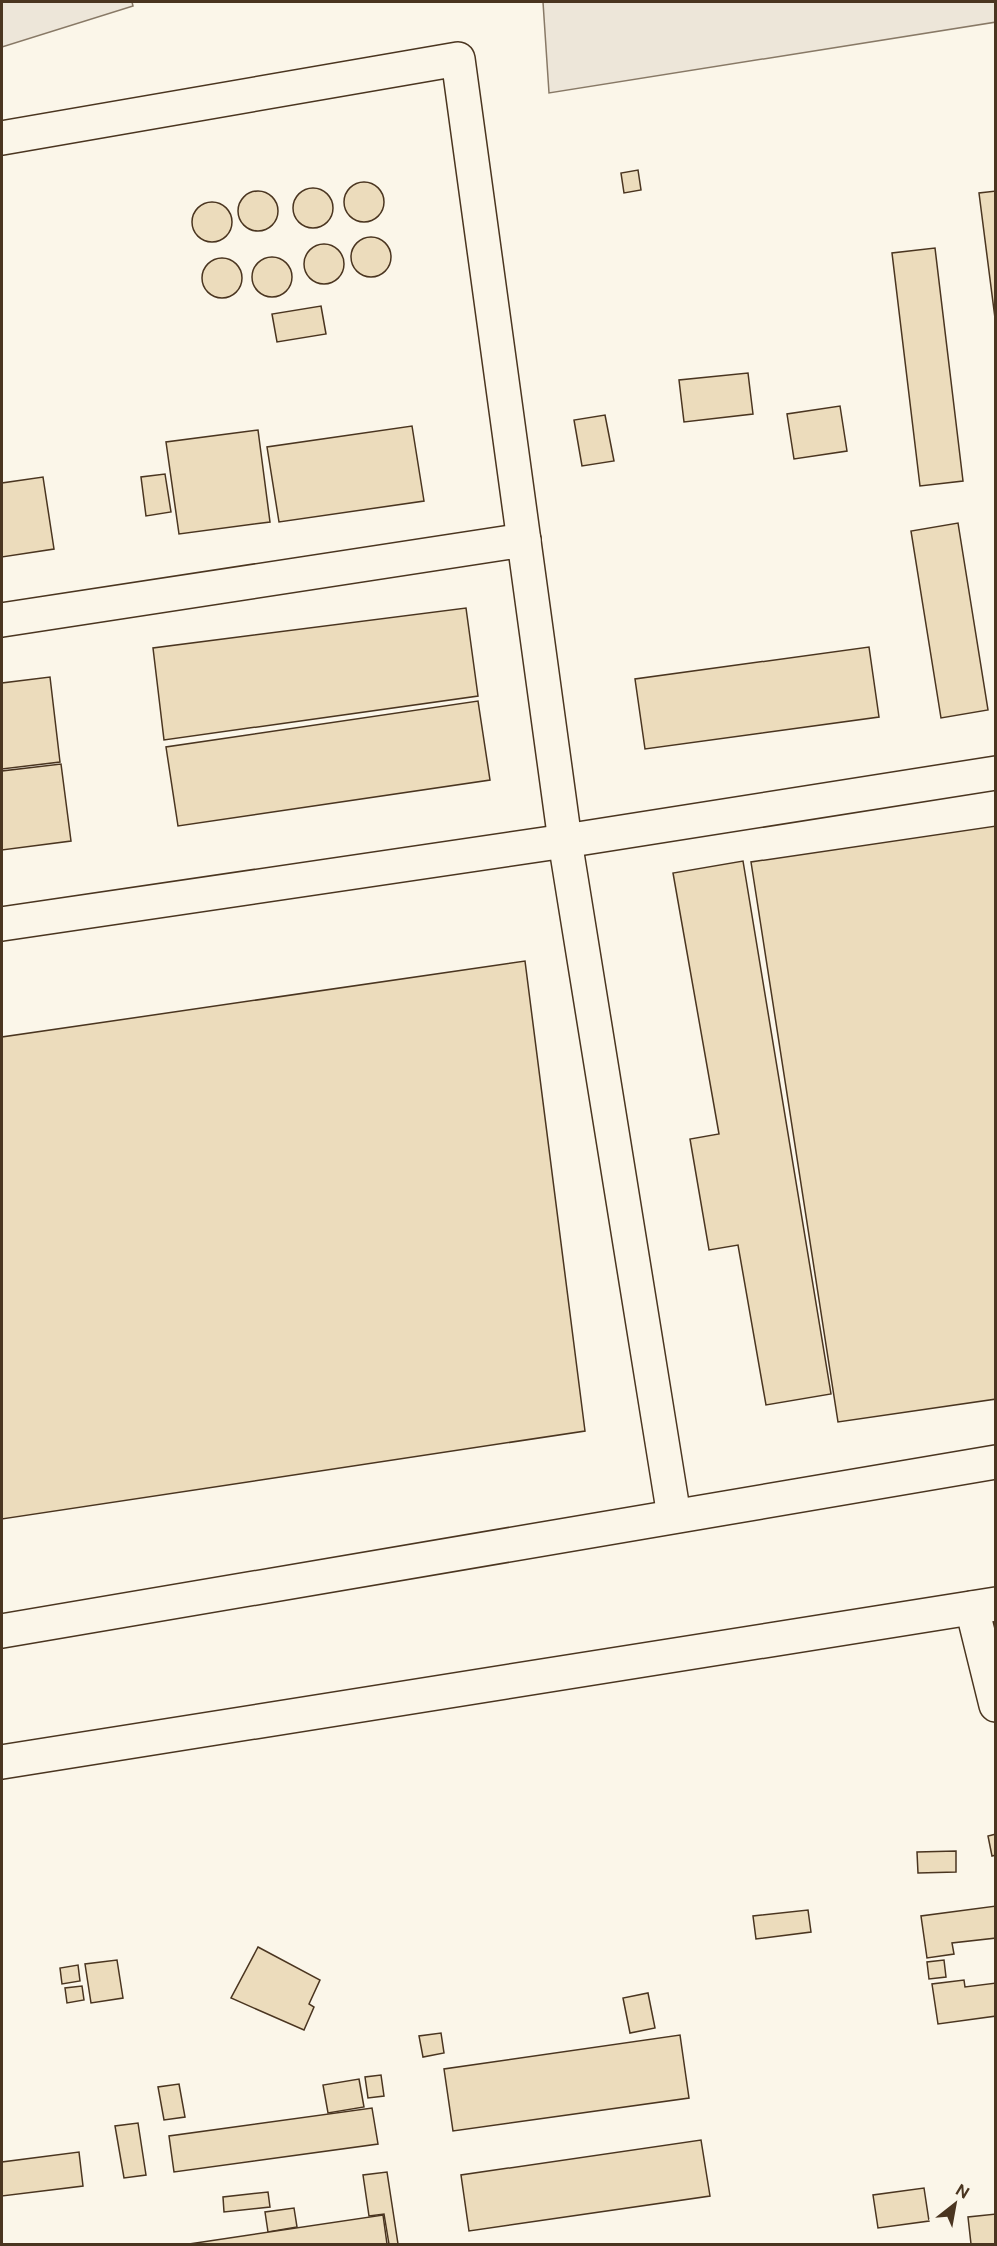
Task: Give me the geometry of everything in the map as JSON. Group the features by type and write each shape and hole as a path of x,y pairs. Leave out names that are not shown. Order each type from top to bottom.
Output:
{"main road":[{"path":"2,138 458,59 565,841 674,1516"},
{"path":"2,620 524,540"},
{"path":"2,924 565,841 996,773"},
{"path":"2,1631 996,1462"},
{"path":"2,1762 984,1606 996,1705"}],"shaded area":[{"path":"2,2 132,2 133,6 2,47"},
{"path":"543,2 995,2 996,22 549,93"}],"building":[{"path":"638,170 641,190 624,193 621,173"},
{"path":"364,182 378,188 384,202 378,216 364,222 350,216 344,202 350,188"},
{"path":"313,188 327,194 333,208 327,222 313,228 299,222 293,208 299,194"},
{"path":"258,191 272,197 278,211 272,225 258,231 244,225 238,211 244,197"},
{"path":"996,191 996,326 979,193"},
{"path":"212,202 226,208 232,222 226,236 212,242 198,236 192,222 198,208"},
{"path":"371,237 385,243 391,257 385,271 371,277 357,271 351,257 357,243"},
{"path":"324,244 338,250 344,264 338,278 324,284 310,278 304,264 310,250"},
{"path":"935,248 963,481 920,486 892,253"},
{"path":"272,257 286,263 292,277 286,291 272,297 258,291 252,277 258,263"},
{"path":"222,258 236,264 242,278 236,292 222,298 208,292 202,278 208,264"},
{"path":"321,306 326,334 277,342 272,314"},
{"path":"748,373 753,414 684,422 679,380"},
{"path":"840,406 847,451 794,459 787,414"},
{"path":"605,415 614,461 582,466 574,420"},
{"path":"412,426 424,501 279,522 267,447"},
{"path":"258,430 270,522 179,534 166,442"},
{"path":"165,474 171,512 146,516 141,477"},
{"path":"43,477 54,549 2,557 2,483"},
{"path":"958,523 988,710 941,718 911,531"},
{"path":"466,608 478,696 164,740 153,648"},
{"path":"869,647 879,717 645,749 635,679"},
{"path":"50,677 60,762 2,769 2,683"},
{"path":"478,701 490,780 178,826 166,747"},
{"path":"61,764 71,841 2,850 2,771"},
{"path":"996,826 996,1399 838,1422 751,862"},
{"path":"743,861 831,1394 766,1405 738,1245 709,1250 690,1139 719,1134 673,873"},
{"path":"525,961 585,1431 2,1519 2,1037"},
{"path":"996,1834 996,1855 992,1856 988,1836"},
{"path":"956,1851 956,1872 918,1873 917,1852"},
{"path":"996,1906 996,1938 952,1943 954,1954 927,1958 921,1916"},
{"path":"808,1910 811,1932 756,1939 753,1916"},
{"path":"258,1947 320,1980 309,2004 314,2007 304,2030 231,1998"},
{"path":"117,1960 123,1998 91,2003 85,1964"},
{"path":"944,1960 946,1977 929,1979 927,1962"},
{"path":"78,1965 80,1981 62,1984 60,1968"},
{"path":"964,1980 965,1987 996,1983 996,2016 938,2024 932,1984"},
{"path":"82,1986 84,2000 67,2003 65,1988"},
{"path":"648,1993 655,2028 630,2033 623,1998"},
{"path":"441,2033 444,2053 423,2057 419,2036"},
{"path":"680,2035 689,2098 453,2131 444,2069"},
{"path":"381,2075 384,2096 368,2098 365,2077"},
{"path":"359,2079 364,2107 328,2113 323,2085"},
{"path":"179,2084 185,2117 164,2120 158,2087"},
{"path":"372,2108 378,2144 174,2172 169,2136"},
{"path":"138,2123 146,2175 124,2178 115,2126"},
{"path":"701,2140 710,2196 469,2231 461,2175"},
{"path":"79,2152 83,2186 2,2196 2,2162"},
{"path":"387,2172 398,2244 389,2244 384,2214 369,2216 363,2175"},
{"path":"924,2188 929,2221 878,2228 873,2195"},
{"path":"268,2192 270,2207 224,2212 223,2197"},
{"path":"294,2208 297,2227 268,2232 265,2212"},
{"path":"996,2214 996,2244 971,2244 968,2217"},
{"path":"383,2215 387,2244 189,2244"}]}
